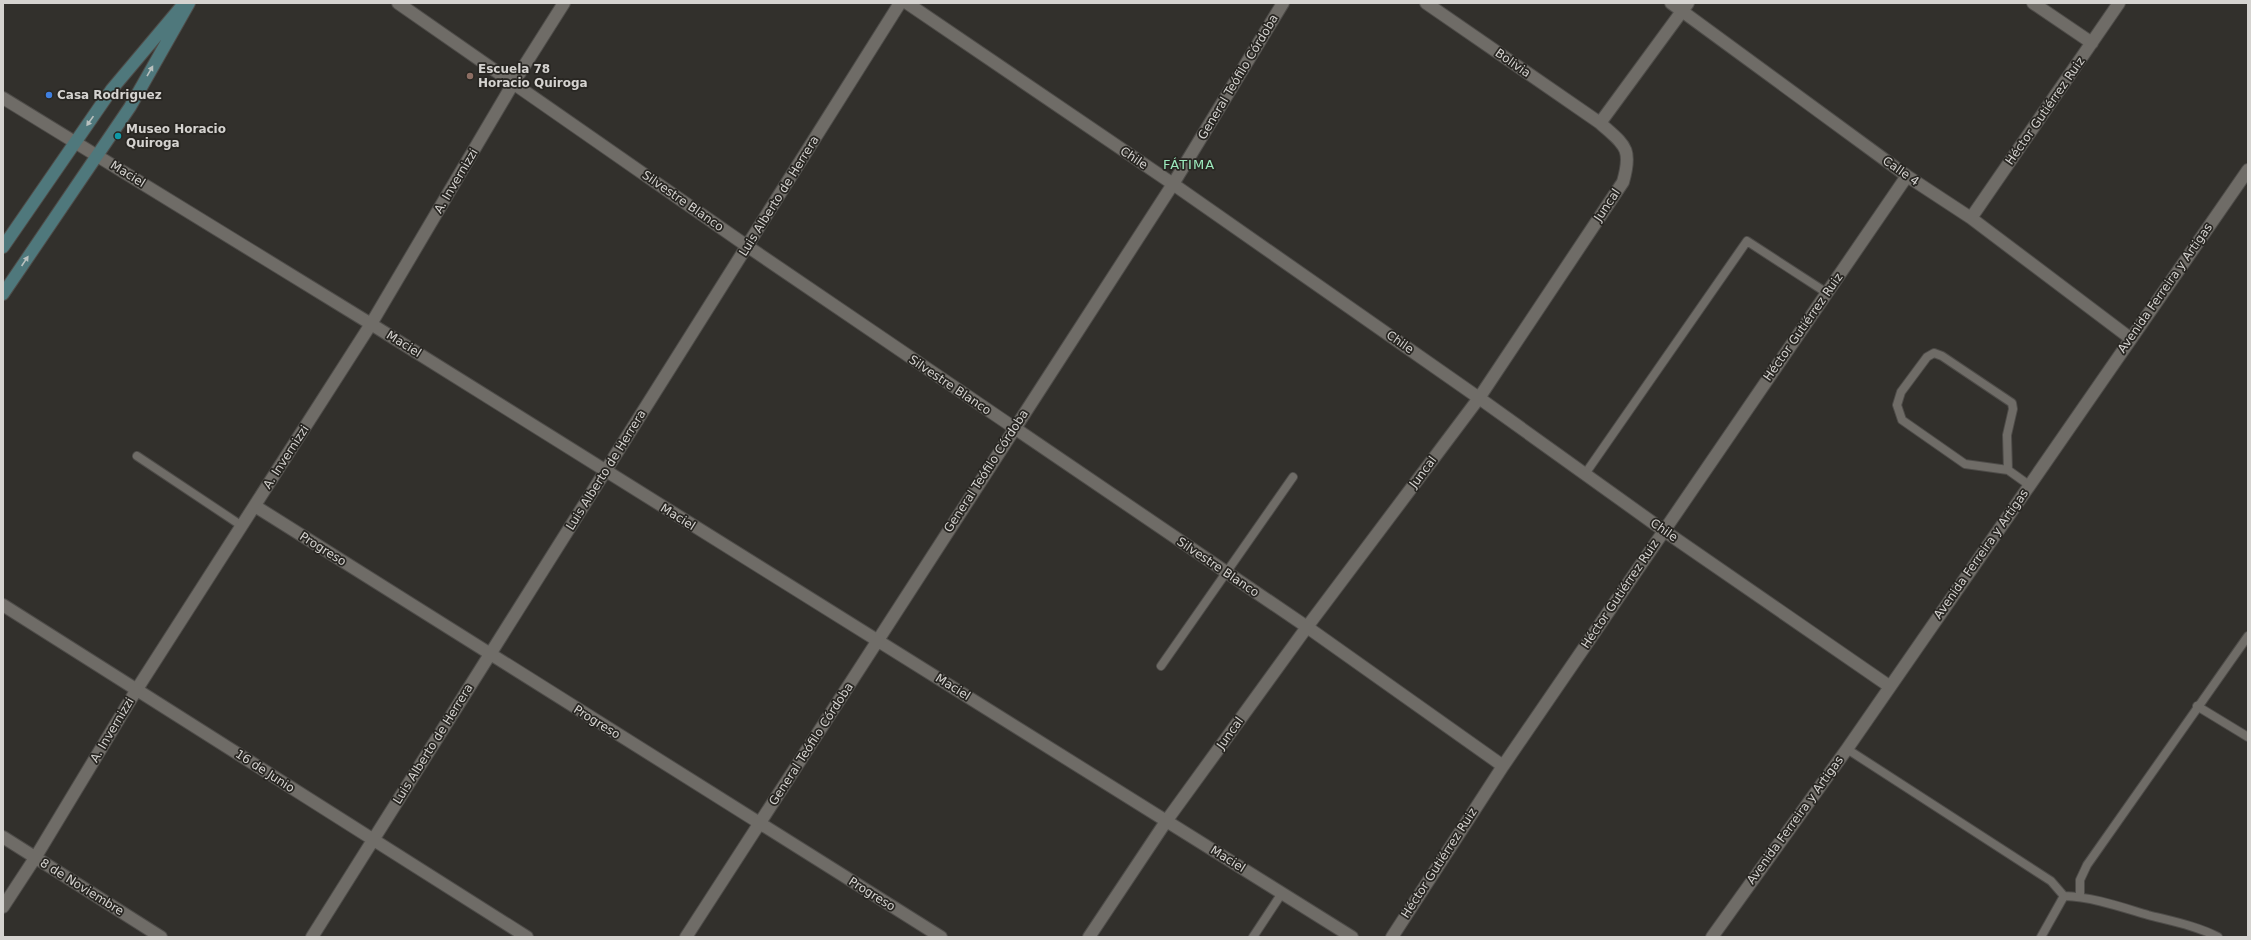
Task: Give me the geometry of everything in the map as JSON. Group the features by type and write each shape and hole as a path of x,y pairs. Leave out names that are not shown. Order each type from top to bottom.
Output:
{"street":[{"path":"3,247 112,89 184,3"},
{"path":"3,294 130,107 189,3"},
{"name":"Silvestre Blanco","path":"398,3 514,82 747,246 1307,627 1503,766"},
{"name":"A. Invernizzi","path":"3,907 35,858 137,689 371,324 514,82 564,3"},
{"name":"Luis Alberto de Herrera","path":"312,937 900,3"},
{"name":"Chile","path":"907,3 1173,184 1479,398 1663,530 1889,686"},
{"name":"General Teófilo Córdoba","path":"686,937 1173,184 1283,3"},
{"name":"Bolivia","path":"1426,3 1600,123"},
{"name":"Calle 4","path":"1671,3 1685,7 1907,176 1971,218 2130,338"},
{"path":"2033,3 2092,43"},
{"name":"Héctor Gutiérrez Ruiz","path":"1971,218 2119,3"},
{"path":"1600,123 1685,7"},
{"name":"Maciel","path":"3,98 371,324 605,472 1167,820 1352,937"},
{"name":"Juncal","path":"1090,937 1167,820 1307,627 1479,398 1623,182 1628,162 1625,146 1600,123"},
{"name":"Avenida Ferreira y Artigas","path":"1712,937 1847,749 2130,338 2248,170"},
{"name":"Héctor Gutiérrez Ruiz","path":"1392,937 1503,766 1663,530 1907,176"},
{"name":"Progreso","path":"254,506 941,937"},
{"name":"16 de Junio","path":"3,605 527,937"},
{"name":"8 de Noviembre","path":"3,837 161,937"}],"lane":[{"path":"1585,474 1747,241 1827,293"},
{"path":"2008,470 2007,435 2013,409 2012,403 1942,356 1934,353 1926,357 1900,392 1897,405 1902,420 1965,464 2008,470 2029,485"},
{"path":"137,456 242,526"},
{"path":"1161,666 1293,477"},
{"path":"2080,897 2080,880 2086,865 2197,706 2248,636"},
{"path":"2197,706 2248,737"},
{"path":"1847,749 2051,881 2064,896 2080,897 2209,932 2218,937"},
{"path":"1253,937 1282,893"},
{"path":"2041,937 2064,896"}],"place":[{"name":"Escuela 78 Horacio Quiroga","path":"470,76"},
{"name":"Casa Rodriguez","path":"49,95"},
{"name":"Museo Horacio Quiroga","path":"118,136"}],"district":[{"name":"FÁTIMA","path":"1189,164"}]}
